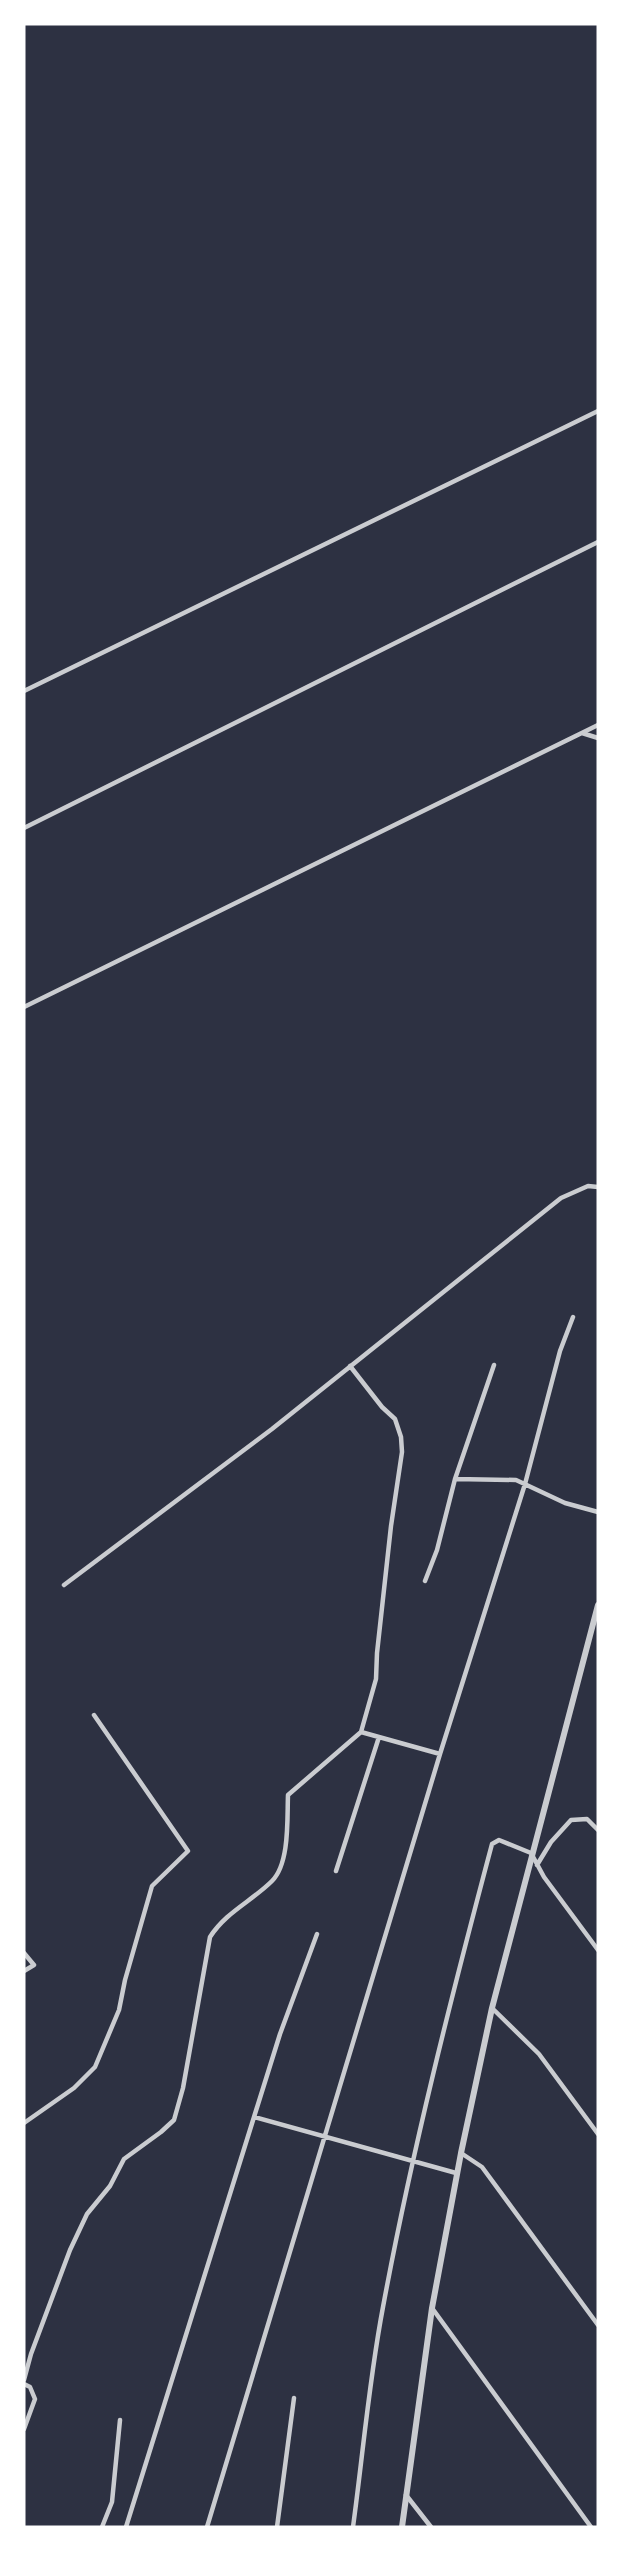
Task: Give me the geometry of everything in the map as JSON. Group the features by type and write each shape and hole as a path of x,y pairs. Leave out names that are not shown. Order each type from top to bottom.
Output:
{"street":[{"path":"24,691 598,411"},
{"path":"24,828 598,542"},
{"path":"24,1007 598,725"},
{"path":"582,733 598,738"},
{"path":"64,1585 272,1429 561,1198 588,1186 598,1187"},
{"path":"207,2527 440,1754 525,1484 560,1351 573,1317"},
{"path":"425,1581 437,1550 455,1479 494,1365"},
{"path":"24,2429 35,2399 30,2387 24,2382 31,2354 70,2250 87,2214 110,2186 124,2159 174,2120 183,2088 210,1937 220,1922 274,1879 282,1862 287,1830 288,1795 361,1732 376,1679 376,1653 402,1452 401,1437 395,1419 382,1407 350,1366"},
{"path":"455,1479 516,1480 565,1503 598,1512"},
{"path":"402,2527 432,2308 456,2174 492,2008 531,1853 597,1616 598,1605"},
{"path":"24,2123 74,2088 95,2067 119,2010 125,1980 152,1886 188,1851 94,1715"},
{"path":"361,1732 440,1754"},
{"path":"336,1871 379,1737"},
{"path":"537,1865 551,1842 572,1820 587,1819 598,1830"},
{"path":"352,2527 382,2309 412,2162 442,2029 492,1844 499,1840 531,1853 566,1909 598,1950"},
{"path":"126,2527 287,2012 317,1934"},
{"path":"24,1953 34,1965 24,1971"},
{"path":"492,2008 539,2054 598,2134"},
{"path":"254,2117 456,2174"},
{"path":"461,2153 482,2167 598,2325"},
{"path":"432,2308 591,2527"},
{"path":"24,2351 31,2354"},
{"path":"277,2527 294,2398"},
{"path":"102,2527 112,2502 120,2420"},
{"path":"406,2495 431,2527"}]}
